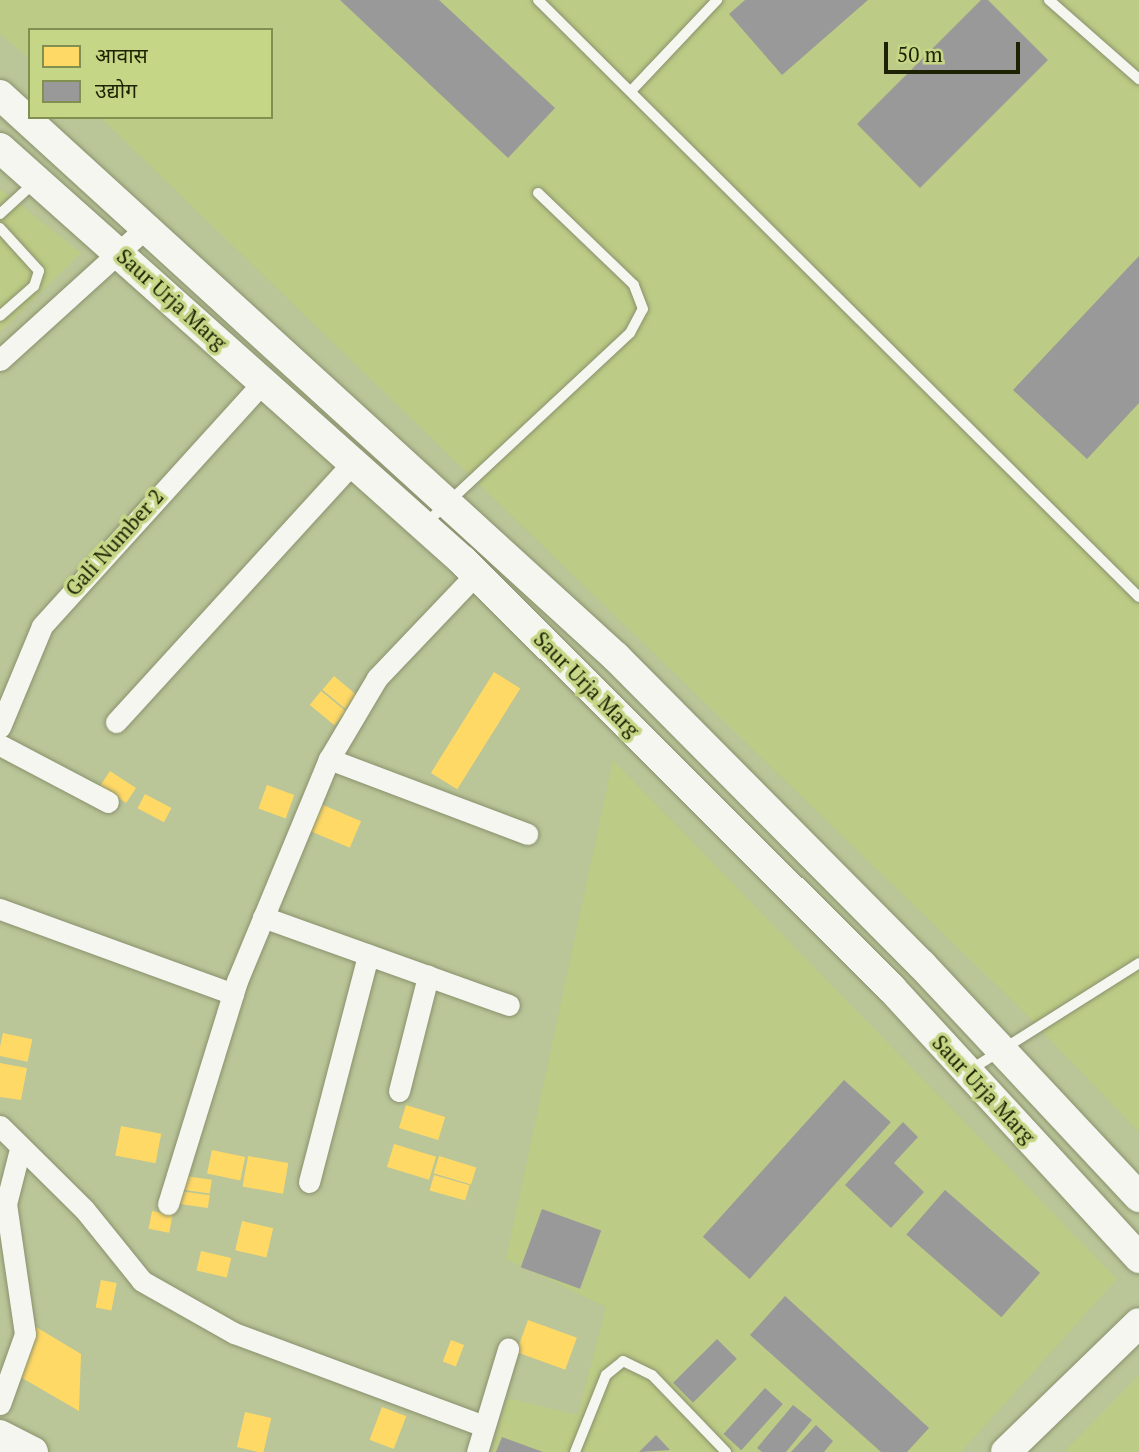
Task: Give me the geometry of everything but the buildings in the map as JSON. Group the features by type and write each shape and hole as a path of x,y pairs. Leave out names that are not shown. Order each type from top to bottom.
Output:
{"street":[{"name":"Saur Urja Marg","path":"0,95 149,225 449,499 668,709 1000,1050 1139,1198"},
{"name":"Saur Urja Marg","path":"0,148 264,381 476,574 642,739 968,1072 1139,1258"},
{"path":"0,360 149,225"},
{"name":"Gali Number 2","path":"0,727 42,626 264,381"},
{"path":"116,722 353,462"},
{"path":"168,1204 233,994 329,759 377,678 476,574"},
{"path":"642,739 668,709"},
{"path":"0,745 108,802"},
{"path":"329,759 527,834"},
{"path":"0,909 233,994"},
{"path":"263,917 509,1005"},
{"path":"309,1182 368,955"},
{"path":"399,1091 428,976"},
{"path":"0,1126 20,1149 84,1209 142,1281 234,1333 484,1426"},
{"path":"0,1404 25,1334 6,1204 20,1149"},
{"path":"1006,1452 1139,1323"},
{"path":"477,1452 508,1349"},
{"path":"0,1435 33,1452"}],"lane":[{"path":"538,0 632,90 1139,597"},
{"path":"632,90 717,0"},
{"path":"1049,0 1139,79"},
{"path":"0,214 37,180"},
{"path":"424,525 630,333 643,309 634,285 538,193"},
{"path":"0,228 38,271 34,286 0,316"},
{"path":"968,1072 1139,963"},
{"path":"575,1452 606,1375 623,1361 652,1375 726,1452"}],"shaded area":[{"path":"0,0 1139,0 1139,1132 1015,1003 102,119 273,119 273,28 28,28 28,57 0,34"},
{"path":"0,189 81,253 0,332"},
{"path":"613,760 1117,1279 961,1452 492,1452 507,1398 578,1415 606,1307 506,1259"},
{"path":"1139,1375 1139,1452 1064,1452"}]}
